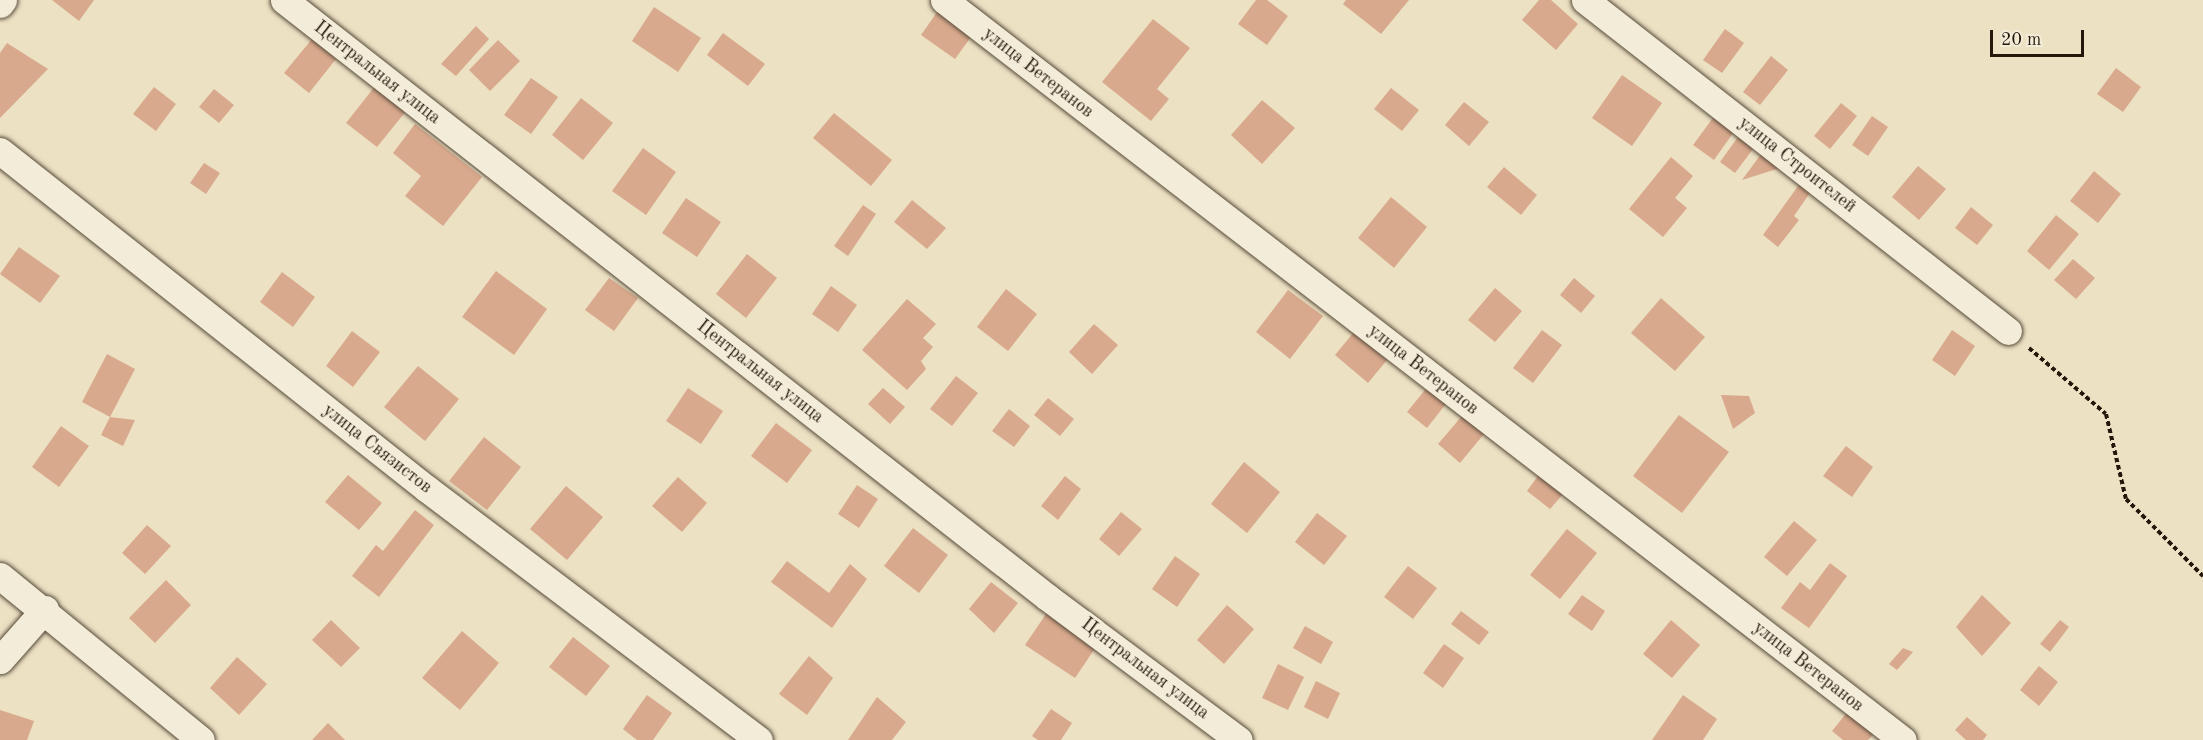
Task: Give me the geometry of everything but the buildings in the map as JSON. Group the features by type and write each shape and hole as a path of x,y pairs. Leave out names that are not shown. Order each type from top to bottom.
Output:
{"street":[{"path":"0,4 3,0"},
{"name":"Центральная улица","path":"284,0 1047,597 1239,740"},
{"name":"улица Ветеранов","path":"944,0 1903,740"},
{"name":"улица Строителей","path":"1585,0 2008,331"},
{"name":"улица Связистов","path":"0,151 427,489 759,740"},
{"path":"0,576 45,609 201,740"},
{"path":"0,660 45,609"}],"path":[{"path":"2008,331 2106,414 2126,499 2203,576"}]}
